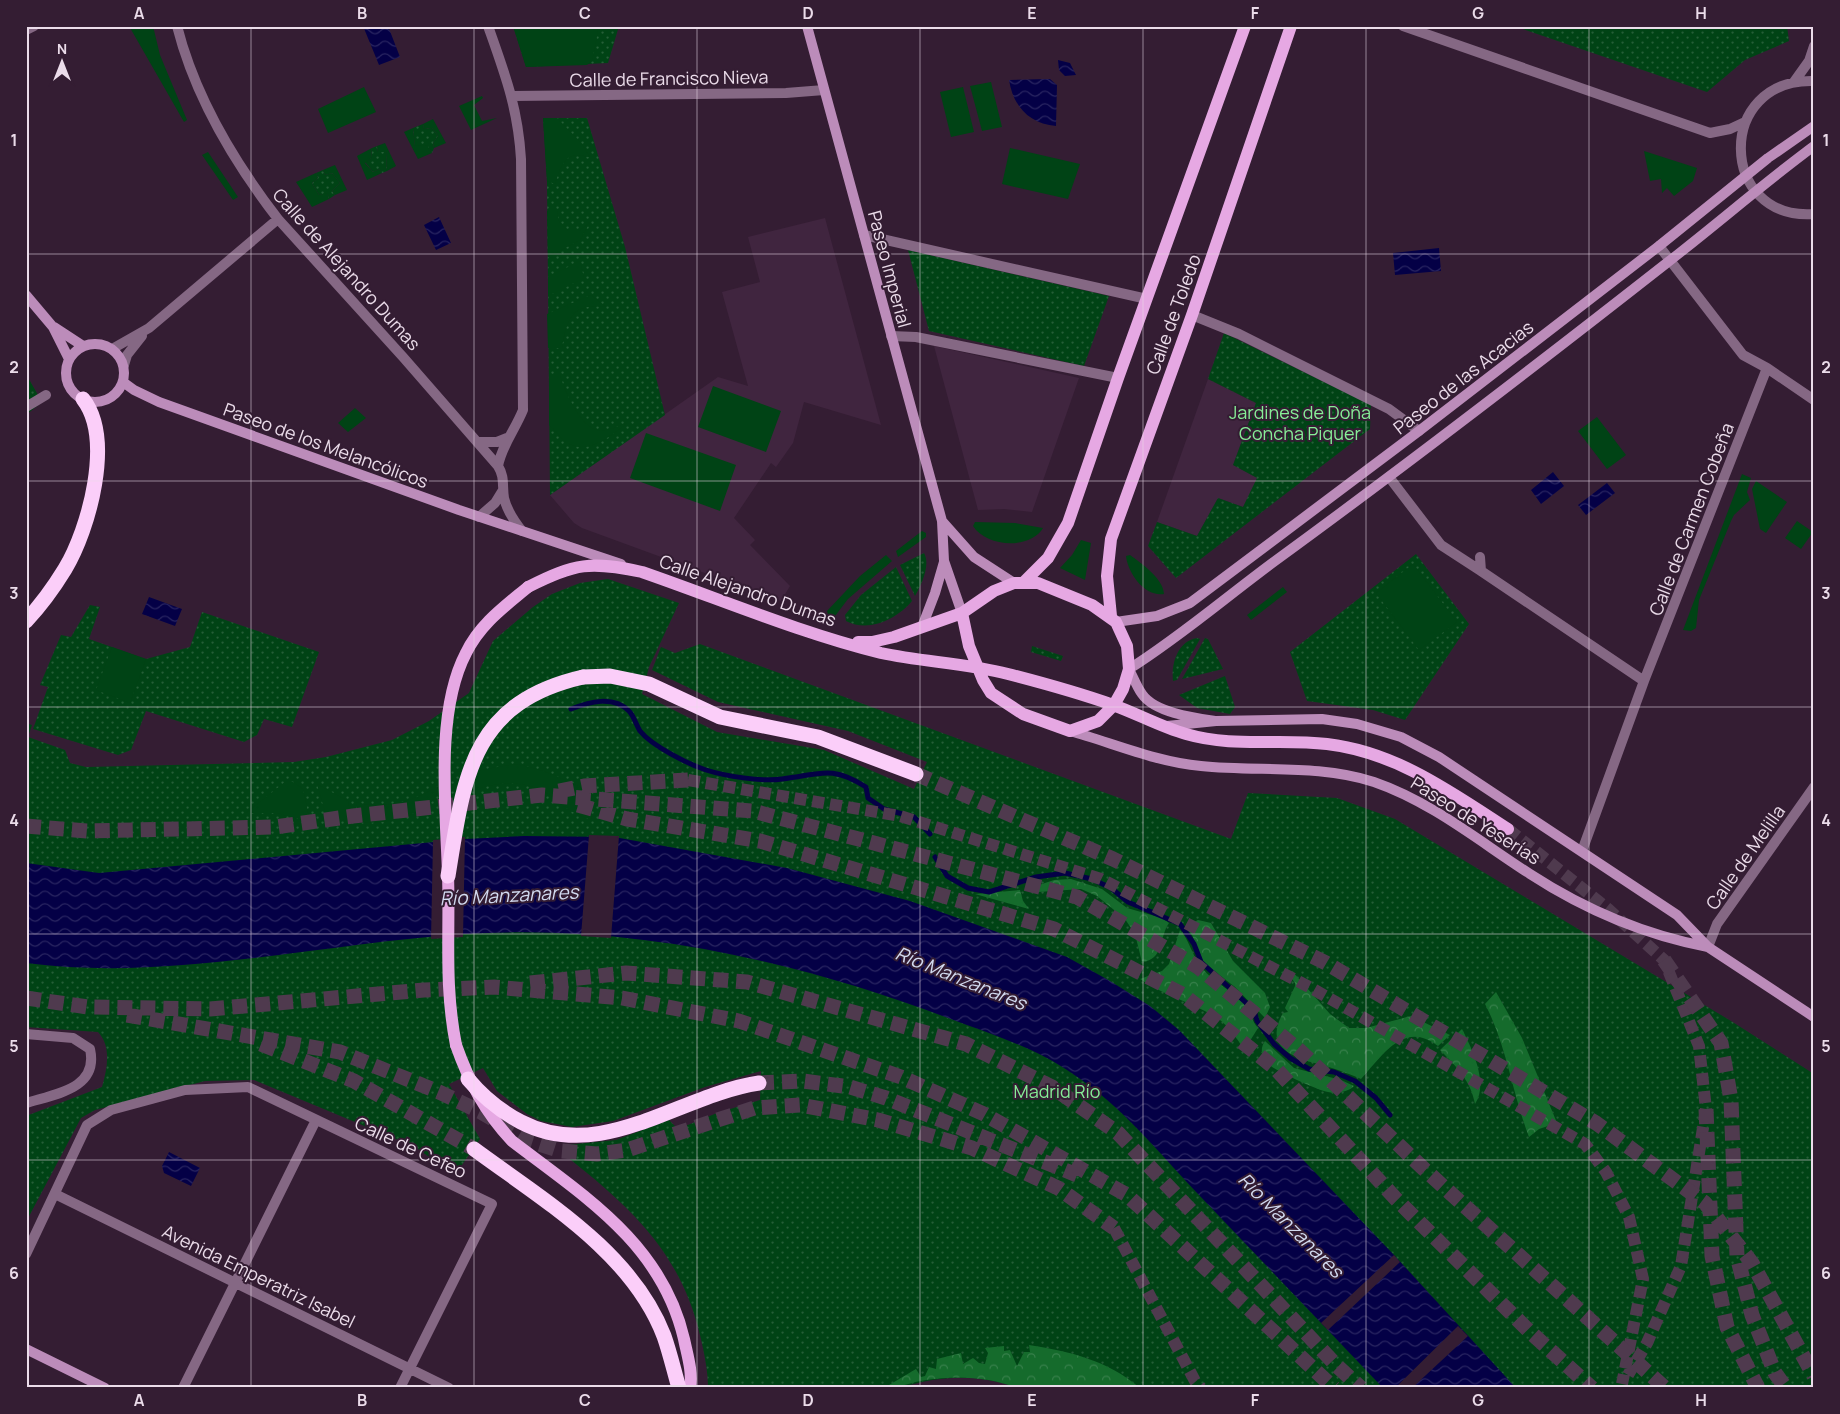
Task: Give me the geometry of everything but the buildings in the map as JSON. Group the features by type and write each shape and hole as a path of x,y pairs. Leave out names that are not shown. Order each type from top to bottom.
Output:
{"highway":[{"path":"26,621 39,607 66,568 82,533 96,456 96,427 93,415 83,399"},
{"path":"448,876 465,780 487,736 504,717 524,700 550,687 583,677 616,677 648,684 720,717 818,737 916,774"},
{"path":"468,1079 480,1093 509,1115 546,1133 571,1136 614,1131 718,1092 759,1083"},
{"path":"474,1149 583,1229 615,1260 645,1300 664,1336 679,1388"}],"main road":[{"name":"Paseo Imperial","path":"807,26 942,521 944,561 962,613"},
{"name":"Calle de Toledo","path":"1019,582 1048,558 1068,523 1146,299 1245,26"},
{"name":"Calle de Toledo","path":"1129,669 1127,646 1113,619 1107,576 1111,539 1192,315 1291,26"},
{"name":"Paseo de las Acacias","path":"1113,619 1157,616 1190,603 1419,432 1659,246 1745,176 1814,126"},
{"name":"Paseo de las Acacias","path":"1129,669 1166,646 1208,611 1389,477 1670,261 1755,191 1814,146"},
{"path":"26,296 53,327 70,359"},
{"path":"53,327 83,346"},
{"path":"103,345 112,349 124,365 123,382 118,392 102,401 83,399 70,386 67,378 70,359 83,346 103,345"},
{"name":"Paseo de los Melancólicos","path":"123,382 134,390 159,402 522,532"},
{"name":"Paseo Imperial","path":"942,521 974,557 1019,582"},
{"name":"Calle Alejandro Dumas","path":"522,532 842,642 883,653 976,666 1114,705"},
{"name":"Paseo Imperial","path":"922,627 936,593 944,561"},
{"name":"Calle Alejandro Dumas","path":"642,572 612,566 585,565 563,571 528,588 485,623 466,653 453,688 446,727 448,876 446,960 451,1021 456,1044 468,1079 482,1104 512,1141 581,1194 635,1242 657,1274 674,1304 688,1359 690,1388"},
{"path":"1019,582 1049,586 1113,619"},
{"name":"Calle Alejandro Dumas","path":"842,642 872,642 922,627 962,613 994,591 1019,582"},
{"path":"962,613 976,666 991,693 1023,714 1070,731 1098,721 1114,705 1123,689 1129,669"},
{"name":"Paseo de Yeserías","path":"1129,669 1142,695 1154,704 1186,716 1216,721"},
{"name":"Paseo de Yeserías","path":"1114,705 1165,727 1219,742 1324,743 1353,747 1396,762 1428,777 1508,829"},
{"name":"Paseo de Yeserías","path":"1165,727 1216,721 1322,719 1357,724 1401,737 1439,757 1677,915 1708,948 1814,1016"},
{"name":"Paseo de Yeserías","path":"1070,731 1163,760 1200,766 1341,774 1372,782 1417,801 1532,875 1593,910 1680,942 1708,948"},
{"path":"26,1349 105,1388"}],"street":[{"path":"26,30 34,26"},
{"name":"Calle de Alejandro Dumas","path":"177,26 198,86 214,122 259,194 278,219 479,442 498,466 503,477 508,511 522,532"},
{"path":"488,26 513,96 520,133 521,159 523,410 516,428 507,438 498,466"},
{"path":"1403,26 1710,133 1730,129 1745,122"},
{"path":"1794,82 1809,60 1814,46"},
{"path":"1814,81 1794,82 1779,87 1765,96 1753,107 1745,122 1740,138 1740,156 1745,176 1755,191 1774,207 1799,216 1814,214"},
{"name":"Calle de Francisco Nieva","path":"513,96 786,93 824,90"},
{"path":"124,365 130,351 149,328 278,219"},
{"path":"864,235 1146,299"},
{"path":"1659,246 1743,355 1767,368 1814,400"},
{"path":"1192,315 1239,334 1388,409 1419,432"},
{"path":"112,349 149,328"},
{"path":"891,336 916,337 1118,378"},
{"name":"Calle de Carmen Cobeña","path":"1582,851 1644,681 1767,368"},
{"path":"26,408 46,395"},
{"path":"479,442 507,438"},
{"path":"1389,477 1441,545 1644,681"},
{"path":"479,517 495,503 504,490"},
{"path":"1480,557 1481,571"},
{"name":"Calle de Melilla","path":"1708,948 1718,924 1814,787"},
{"path":"26,1034 73,1038 90,1049 91,1065 86,1079 59,1092 26,1103"},
{"name":"Calle de Cefeo","path":"26,1254 87,1125 111,1110 185,1090 248,1087 492,1204 410,1368"},
{"path":"183,1388 316,1120"},
{"name":"Avenida Emperatriz Isabel","path":"55,1194 449,1388"},
{"path":"400,1388 410,1368"}],"shaded area":[{"path":"825,218 881,425 804,402 793,443 776,467 771,463 734,518 755,540 750,545 790,586 781,601 582,528 574,523 550,495 718,377 748,386 722,292 760,282 748,237"},
{"path":"934,346 1079,378 1032,512 1004,509 978,510"},
{"path":"1208,379 1256,403 1233,465 1258,478 1243,507 1218,498 1197,536 1157,522"}],"green space":[{"path":"129,26 153,26 160,55 187,120 184,122"},
{"path":"513,26 619,26 608,63 526,67"},
{"path":"513,26 595,26 598,31 592,61 587,65 526,67"},
{"path":"1514,26 1787,26 1789,41 1745,60 1707,92"},
{"path":"991,82 1002,127 982,131 970,86"},
{"path":"364,87 376,112 328,133 318,109"},
{"path":"963,87 974,132 951,137 940,92"},
{"path":"482,96 483,98 474,105 482,121 497,118 471,130 459,106"},
{"path":"543,118 587,118 625,247 665,415 550,495 547,181"},
{"path":"543,118 557,118 581,143 590,157 578,155 565,161 555,184 547,181"},
{"path":"433,119 446,143 434,148 433,143 438,136 432,128 424,129 423,124"},
{"path":"423,124 424,129 432,128 438,136 433,143 432,153 427,146 415,147 413,128"},
{"path":"413,128 415,146 427,145 432,153 418,159 404,132"},
{"path":"385,143 396,166 387,171 386,152 378,152 377,146"},
{"path":"377,146 378,152 386,152 387,171 382,173 379,169 373,172 365,162 371,158 372,148"},
{"path":"372,148 371,158 365,163 373,172 379,169 382,173 367,180 357,156"},
{"path":"1010,148 1080,164 1068,199 1002,184"},
{"path":"1644,151 1697,168 1693,181 1674,196 1667,188 1662,193 1661,179 1650,181"},
{"path":"208,152 238,197 233,200 202,155"},
{"path":"335,165 347,190 335,195 332,191 340,183 332,173 325,175 323,170"},
{"path":"323,170 325,175 332,173 340,183 332,191 335,195 329,199 327,194 319,195 312,183 318,178 316,173"},
{"path":"316,173 318,178 312,183 319,195 327,193 329,199 312,207 296,182"},
{"path":"547,211 557,211 559,221 568,231 579,231 590,222 580,240 548,257"},
{"path":"908,250 1109,296 1084,366 929,331"},
{"path":"580,261 584,278 548,296 548,277"},
{"path":"591,295 606,307 595,306 578,310 566,328 562,348 548,348 547,314"},
{"name":"Jardines de Doña Concha Piquer","path":"1224,333 1371,405 1370,429 1176,578 1148,546 1157,522 1197,536 1218,498 1243,507 1257,478 1233,465 1256,403 1208,379"},
{"path":"26,374 42,402 26,415"},
{"path":"549,374 560,374 574,407 591,427 597,430 605,430 627,423 607,438 591,446 574,446 566,442 549,425"},
{"path":"713,386 781,411 766,452 698,427"},
{"path":"355,408 366,418 348,432 338,423"},
{"path":"1597,417 1626,455 1607,469 1578,431"},
{"path":"646,433 736,465 720,511 630,478"},
{"path":"1742,474 1751,478 1747,492 1750,500 1734,515 1731,521 1699,600 1696,628 1691,631 1683,630"},
{"path":"1756,481 1787,502 1766,533 1760,529 1752,489"},
{"path":"1797,521 1813,532 1801,549 1785,538"},
{"path":"975,522 1015,523 1043,528 1037,535 1028,540 1019,543 1008,543 997,542 979,533 973,526"},
{"path":"922,531 926,533 926,537 898,557 896,551"},
{"path":"1081,540 1091,543 1085,580 1060,568 1072,555"},
{"path":"924,553 926,569 915,596 900,565"},
{"path":"1416,554 1469,624 1405,720 1373,710 1307,701 1290,652"},
{"path":"886,555 892,561 848,599 832,620 829,618 827,611 860,576"},
{"path":"1130,555 1156,577 1163,588 1164,594 1150,592 1139,583 1127,563 1126,556"},
{"path":"1413,564 1457,622 1419,650 1376,593"},
{"path":"896,567 912,601 906,608 891,618 873,625 855,624 846,621 845,615 861,595"},
{"name":"Madrid Río","path":"608,579 679,603 649,667 642,694 717,732 824,750 914,789 927,762 848,731 718,702 652,670 661,647 675,653 700,644 1231,839 1248,793 1337,798 1395,819 1731,1021 1814,1074 1814,1388 1018,1388 989,1380 960,1378 930,1381 901,1388 708,1388 704,1354 691,1305 679,1278 665,1254 648,1231 629,1211 562,1153 566,1145 616,1140 669,1120 678,1129 717,1113 760,1100 761,1071 705,1087 613,1121 572,1127 541,1121 527,1114 497,1091 483,1068 449,1084 480,1139 455,1175 415,1147 254,1080 205,1081 95,1110 81,1118 26,1222 26,1116 102,1087 107,1051 98,1032 26,1027 26,723 32,725 28,737 65,750 70,763 86,767 294,762 326,757 392,740 429,721 469,693 493,641 533,607 552,594 580,583"},
{"path":"1283,587 1287,592 1251,620 1247,615"},
{"path":"90,605 100,607 89,639 146,659 190,647 202,612 319,652 292,727 264,719 257,735 244,742 146,711 131,750 118,755 33,729 48,687 40,685 61,635 71,637"},
{"path":"1197,638 1200,639 1177,680 1173,681 1173,667 1177,654 1185,643"},
{"path":"1205,638 1208,639 1223,669 1182,679"},
{"path":"1032,646 1063,656 1061,661 1031,652"},
{"path":"112,647 146,659 130,703 96,690"},
{"path":"1225,676 1235,707 1230,714 1197,708 1179,695"},
{"path":"514,764 564,779 592,793 591,820 569,810 554,797 538,789 518,784 499,784 469,792 462,777 481,770"},
{"path":"285,782 293,782 303,789 310,822 277,813 246,813"},
{"path":"443,783 434,799 427,806 416,812 390,821 362,823 336,818 325,812 317,784 348,801 350,813 357,811 356,802 379,805 401,802 412,799"},
{"path":"1071,879 1102,889 1127,908 1162,918 1169,923 1158,952 1154,957 1142,962 1135,934 1125,919 1097,896 1081,889 1038,892 1033,887 1054,880"},
{"path":"1020,890 1023,901 1029,909 975,894"},
{"path":"1198,920 1211,923 1233,961 1265,993 1270,1007 1265,1018 1235,987 1204,963 1192,935 1185,927"},
{"path":"1180,930 1186,938 1196,960 1204,970 1239,999 1247,1009 1258,1028 1248,1044 1241,1045 1229,1029 1214,1016 1158,990 1140,979 1162,971 1169,964"},
{"path":"1292,971 1330,1014 1349,1028 1366,1028 1411,1016 1450,1035 1438,1046 1426,1039 1415,1037 1404,1039 1386,1051 1361,1079 1298,1057 1281,1046 1277,1038 1277,1027 1283,1013 1288,1012 1285,1008 1295,986 1289,975"},
{"path":"1496,992 1522,1038 1557,1123 1539,1129 1529,1137 1499,1036 1485,1004"},
{"path":"1462,1029 1478,1066 1480,1076 1479,1096 1475,1104 1466,1081 1440,1050"},
{"path":"1265,1041 1294,1068 1341,1080 1354,1086 1345,1091 1331,1093 1286,1075 1265,1060 1262,1055 1262,1049"},
{"path":"1029,1345 1059,1350 1102,1364 1140,1388 1018,1388 996,1381 961,1377 926,1380 884,1388 916,1369 921,1377 925,1376 929,1367 936,1369 937,1359 961,1353 963,1364 973,1358 979,1363 985,1364 988,1353 985,1348 1004,1346 1004,1351 1010,1350 1017,1366 1024,1352 1030,1352"}],"water":[{"path":"363,26 388,26 400,57 379,65"},
{"path":"1058,60 1070,63 1076,75 1065,76 1059,70"},
{"path":"1050,79 1057,85 1056,126 1038,122 1024,112 1014,98 1009,80"},
{"path":"439,217 451,243 436,250 424,225"},
{"path":"1439,248 1441,271 1395,275 1393,253"},
{"path":"1553,472 1564,486 1541,504 1531,490"},
{"path":"1607,483 1615,493 1586,515 1578,505"},
{"path":"149,597 182,609 175,626 142,614"},
{"name":"Río Manzanares","path":"524,836 614,837 787,868 910,901 1067,957 1150,1006 1179,1030 1394,1255 1516,1388 1383,1388 1124,1115 1091,1087 1059,1065 1013,1042 890,997 831,979 772,963 711,950 651,941 527,932 465,934 411,939 190,965 80,968 26,963 26,863 99,873 466,839"},
{"path":"169,1152 200,1168 191,1186 164,1173 162,1166"}],"pier":[{"path":"589,835 619,836 611,938 581,936"},
{"path":"465,837 463,937 431,939 433,840"},
{"path":"1394,1255 1400,1262 1328,1330 1321,1323"},
{"path":"1458,1326 1468,1336 1412,1388 1395,1388"}],"waterway":[{"path":"571,709 601,701 608,701 623,706 632,715 640,731 653,743 680,759 714,772 764,780 824,773 843,775 866,787 868,798 884,809 914,817 930,834"},
{"path":"935,857 947,876 968,888 989,892 1036,877 1065,873 1092,879 1111,888 1128,902 1180,924 1194,944 1201,962 1254,1010 1257,1021 1274,1044 1290,1058 1309,1069 1334,1072 1355,1081 1376,1098 1390,1115"}],"tunnel":[{"path":"916,774 1113,859 1326,963 1596,1123 1705,1203 1752,1263 1814,1376"},
{"path":"688,780 900,816 1101,879 1313,989 1585,1144 1606,1172 1629,1217 1643,1279 1622,1384"},
{"path":"559,791 584,786 688,780"},
{"path":"26,826 87,831 275,827 353,816 542,795 753,811 1077,897 1198,967 1299,1050 1424,1169 1665,1388"},
{"path":"578,805 627,819 760,841 1054,929 1182,994 1276,1069 1396,1199 1529,1331 1592,1388"},
{"path":"1508,829 1608,909 1664,960 1699,1046 1706,1109 1681,1266 1647,1343 1628,1375"},
{"path":"1664,960 1721,1043 1731,1100 1737,1256 1752,1315 1775,1373 1786,1388"},
{"path":"530,983 626,973 747,982 966,1044 1052,1087 1118,1133 1336,1365 1361,1388"},
{"path":"26,998 88,1007 210,1009 424,990 494,987 622,998 739,1021 901,1077 984,1114 1127,1195 1334,1388"},
{"path":"127,1015 340,1052 439,1092 481,1112 530,1141 561,1151 597,1154 627,1150 754,1108 801,1105 878,1120 972,1148 1058,1188 1114,1228"},
{"path":"261,1044 354,1081 474,1149"},
{"path":"759,1083 803,1081 850,1087 886,1098 1077,1175"},
{"path":"1706,1109 1712,1256 1727,1327 1758,1388"},
{"path":"1114,1228 1195,1381 1201,1388"}]}
